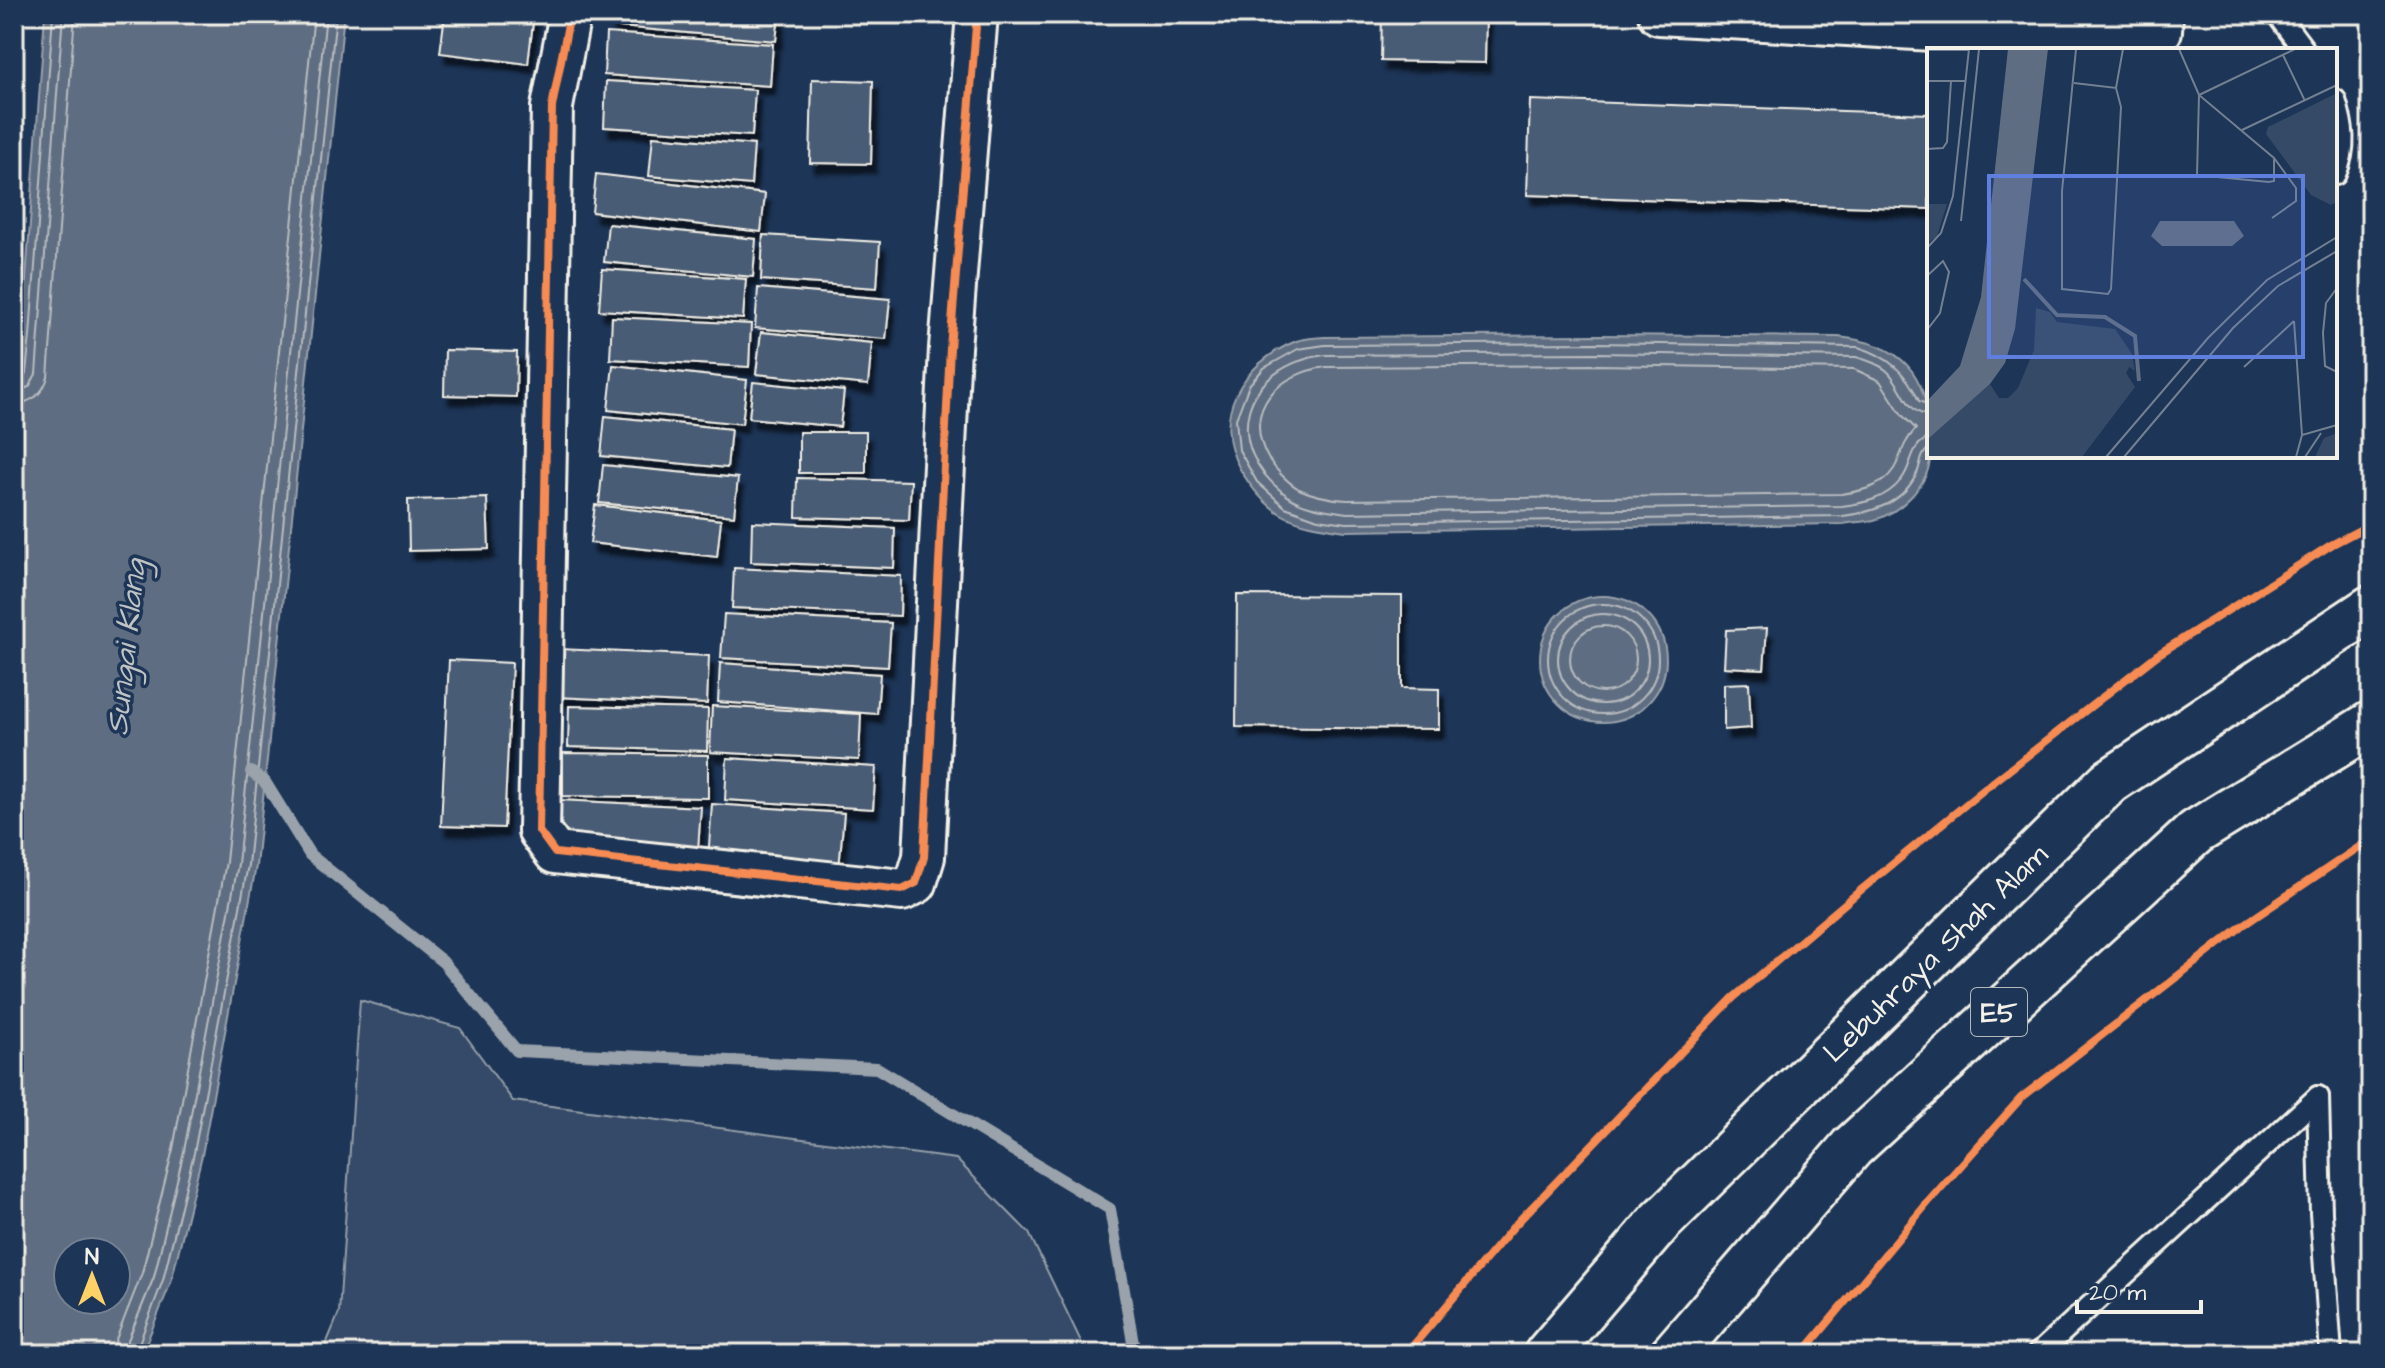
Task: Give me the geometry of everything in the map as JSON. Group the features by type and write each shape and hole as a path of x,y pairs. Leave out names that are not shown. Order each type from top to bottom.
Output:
{"highway":[{"name":"Lebuhraya Shah Alam","path":"1547,1354 1659,1223 2109,782 2371,608"},
{"name":"E5","path":"1673,1354 1852,1147 2196,832 2371,724"}],"street":[{"path":"570,14 552,107 539,831 555,853 902,890 916,883 924,857 950,348 977,14"},
{"path":"1659,14 2123,41 2161,31 2162,14"}],"lane":[{"path":"2277,14 2302,48"},
{"path":"2337,106 2343,125 2342,157 2337,169"},
{"path":"2038,1354 2318,1097 2321,1213 2331,1354"}],"shaded area":[{"path":"360,1000 460,1028 513,1101 956,1159 1029,1233 1087,1354 322,1354 339,1313"}],"water":[{"name":"Sungai Klang","path":"45,14 344,14 256,866 202,1155 171,1282 142,1354 14,1354 14,408"},
{"path":"1596,335 1838,337 1860,340 1894,354 1917,379 1927,409 1928,470 1918,489 1893,511 1874,520 1843,524 1346,531 1321,527 1288,518 1263,500 1240,469 1228,430 1236,394 1259,364 1297,341 1324,337"},
{"path":"1603,596 1627,601 1647,615 1661,635 1666,659 1661,683 1647,703 1627,717 1603,722 1579,717 1559,703 1545,683 1540,659 1545,635 1559,615 1579,601"}],"building":[{"path":"445,14 534,14 528,64 440,53"},
{"path":"611,14 779,14 776,41 610,26"},
{"path":"1382,14 1486,14 1485,63 1381,61"},
{"path":"606,33 773,44 770,86 604,75"},
{"path":"812,79 873,81 871,164 810,163"},
{"path":"606,81 755,90 752,136 604,127"},
{"path":"1530,100 1927,114 1927,209 1527,195"},
{"path":"653,136 754,145 751,185 649,176"},
{"path":"596,174 765,194 761,232 592,212"},
{"path":"608,224 756,239 753,277 604,262"},
{"path":"763,235 880,242 877,288 761,280"},
{"path":"602,269 746,279 743,319 599,310"},
{"path":"758,288 890,299 886,339 755,328"},
{"path":"612,317 751,324 749,367 610,359"},
{"path":"761,332 872,343 868,385 756,374"},
{"path":"445,350 517,352 516,397 444,395"},
{"path":"613,365 747,380 742,424 608,410"},
{"path":"753,382 844,391 840,427 749,418"},
{"path":"605,416 731,429 727,468 601,456"},
{"path":"799,432 866,432 866,473 799,473"},
{"path":"603,465 738,478 734,516 599,503"},
{"path":"797,478 911,481 909,520 796,517"},
{"path":"487,498 489,549 409,551 408,500"},
{"path":"595,505 721,520 717,557 590,543"},
{"path":"752,522 895,528 894,568 751,562"},
{"path":"734,568 901,576 900,616 732,608"},
{"path":"1237,595 1402,596 1402,688 1439,689 1439,729 1236,727"},
{"path":"724,614 891,623 888,667 721,658"},
{"path":"1767,628 1764,669 1724,667 1726,630"},
{"path":"559,649 709,656 707,704 556,697"},
{"path":"449,660 512,663 504,828 441,826"},
{"path":"720,663 880,674 877,714 718,702"},
{"path":"1749,683 1751,728 1724,730 1724,684"},
{"path":"569,706 708,709 707,751 568,747"},
{"path":"712,706 861,714 859,760 710,752"},
{"path":"563,753 708,755 708,798 563,796"},
{"path":"727,758 876,767 873,809 725,800"},
{"path":"558,800 701,807 698,850 556,843"},
{"path":"712,804 844,813 839,869 708,860"}],"waterway":[{"path":"251,772 265,782 310,855 443,962 517,1051 877,1068 1110,1209 1135,1354"}],"cycle path":[{"path":"570,14 552,107 539,831 555,853 902,890 916,883 924,857 950,348 977,14"},
{"path":"1406,1354 1514,1226 1733,998 1987,787 2157,655 2331,545 2371,524"},
{"path":"1802,1354 1930,1200 2021,1098 2242,926 2371,839"}]}
